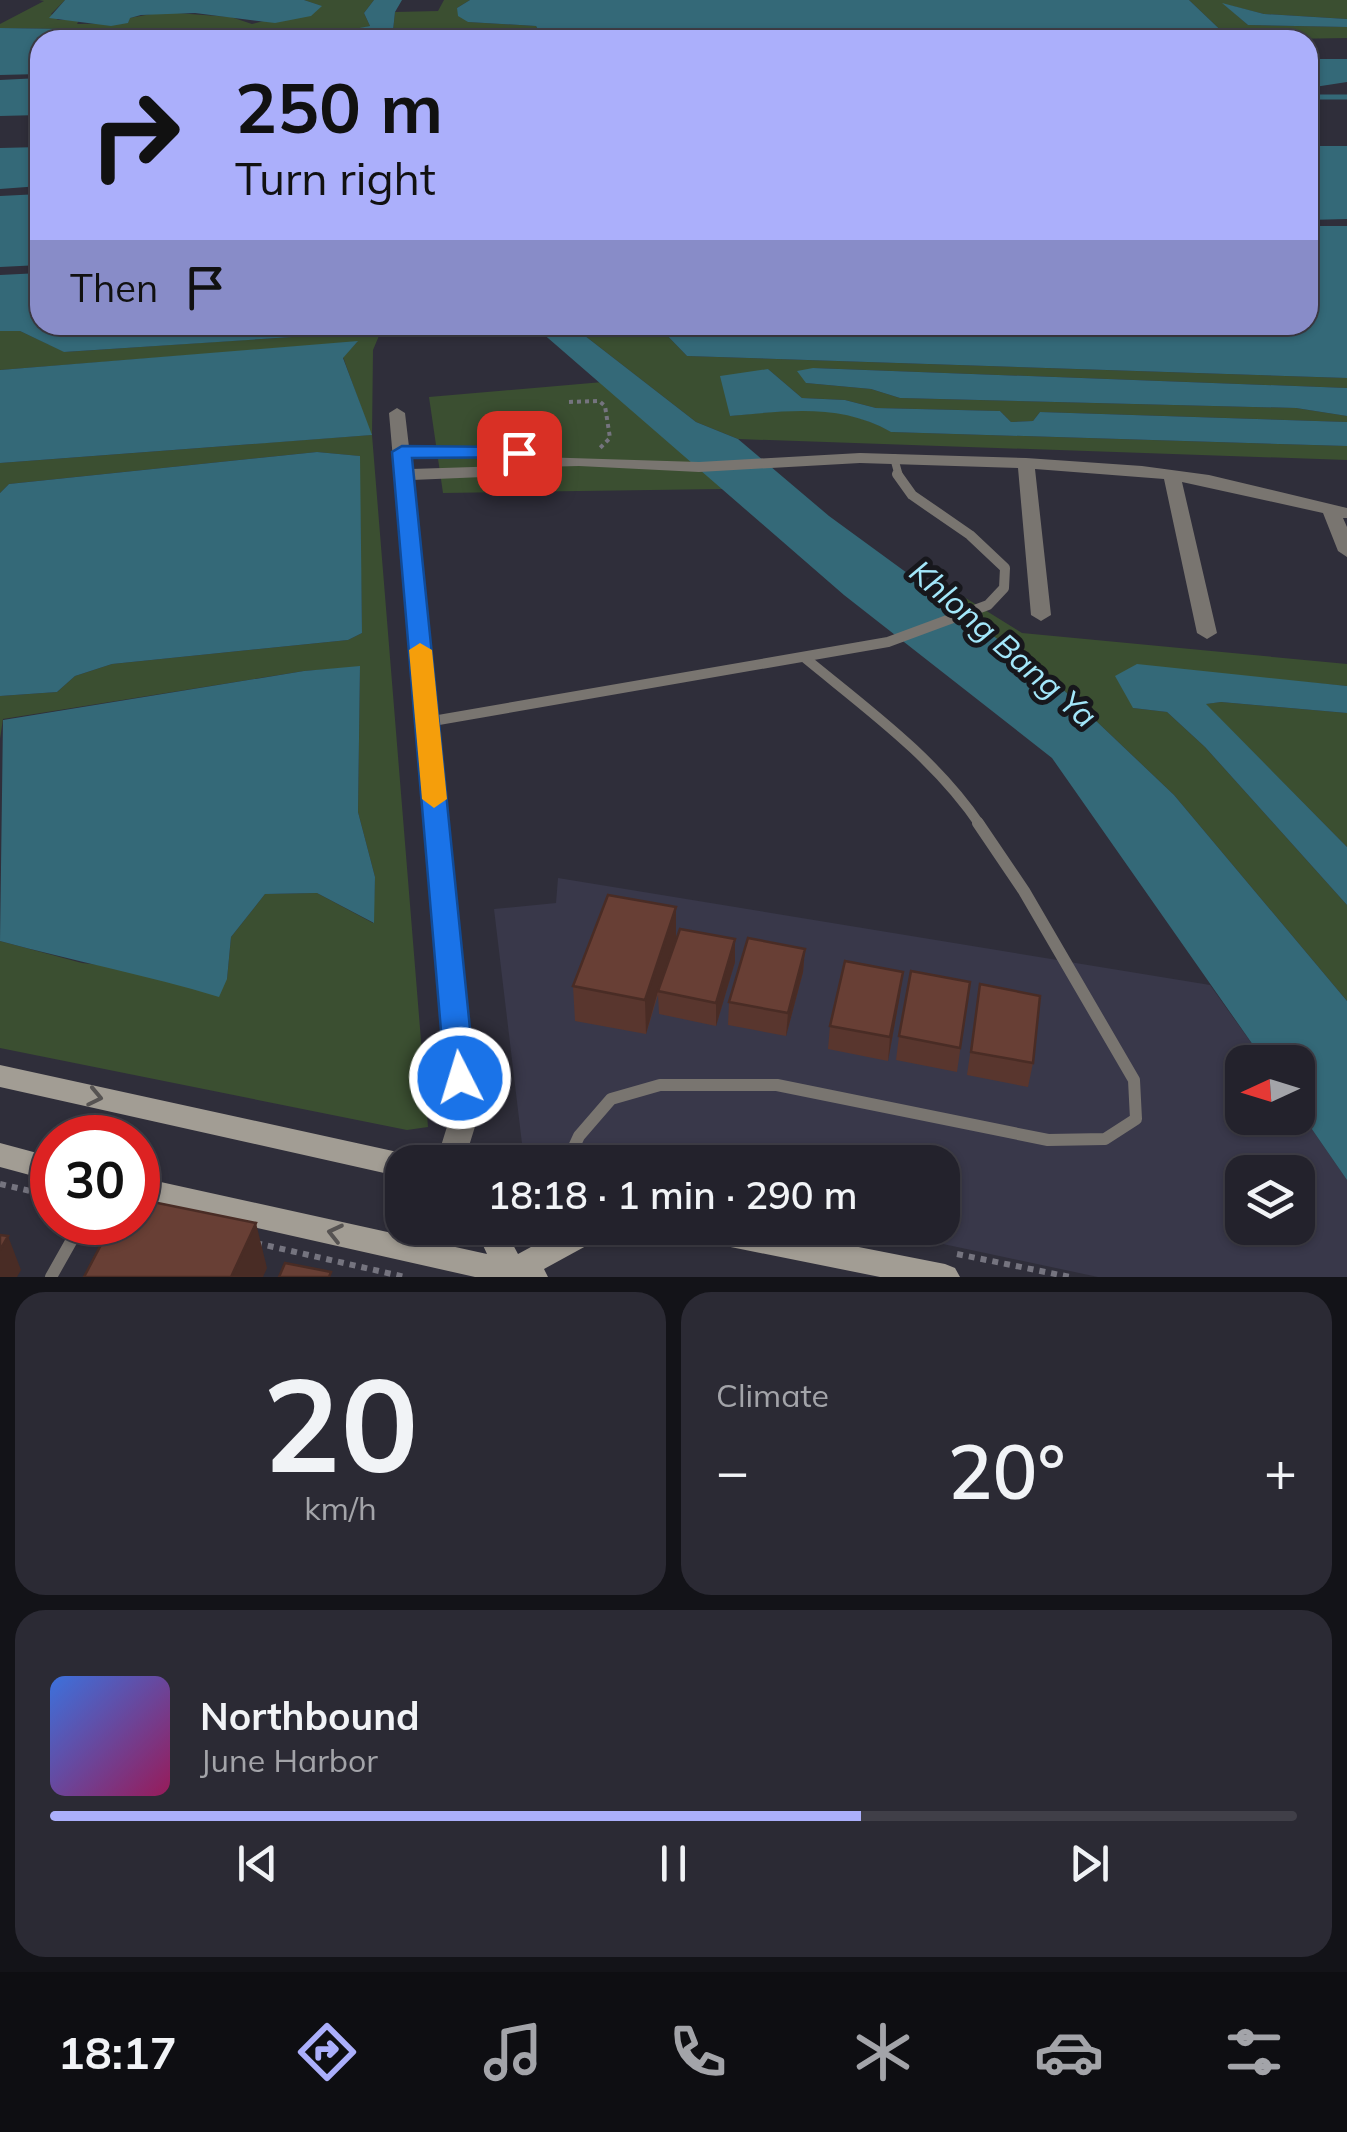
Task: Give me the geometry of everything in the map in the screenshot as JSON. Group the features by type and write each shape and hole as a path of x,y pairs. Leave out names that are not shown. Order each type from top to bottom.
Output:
{"main road":[{"path":"0,1076 385,1161"},
{"path":"0,1156 30,1163"},
{"path":"160,1194 519,1275 565,1245"},
{"path":"500,1245 519,1275"},
{"path":"787,1245 945,1277"}],"street":[{"path":"397,413 464,1117 455,1145"},
{"path":"402,452 519,453 535,462"},
{"path":"404,476 508,472 535,462 699,467 894,458 1026,463 1172,475 1339,511 1347,551"},
{"path":"1026,463 1041,615"},
{"path":"1172,475 1206,633"}],"lane":[{"path":"427,722 891,641 988,606 1004,588 1005,568 968,534 906,494 896,479 894,458"},
{"path":"575,1145 611,1099 660,1085 778,1085 1048,1140 1105,1140 1136,1119 1134,1080 1024,891 961,797 909,744 805,658"},
{"path":"52,1277 69,1245"}],"path":[{"path":"569,402 598,401 605,406 610,438 588,461"},
{"path":"0,1184 30,1191"},
{"path":"242,1240 404,1277"}],"shaded area":[{"path":"558,878 1210,985 1253,1045 1225,1045 1225,1135 1315,1134 1347,1180 1347,1277 1098,1277 948,1245 960,1245 960,1145 522,1145 494,909 556,903"}],"green space":[{"path":"39,0 65,0 51,14 58,20 79,20 77,24 128,23 129,18 163,12 231,17 252,24 321,6 304,0 374,0 364,13 370,26 354,30 0,28 0,24 44,1"},
{"path":"444,0 470,0 457,8 468,22 536,26 538,30 393,30 395,12 438,11"},
{"path":"1189,0 1347,0 1347,19 1264,14 1224,4 1248,25 1347,27 1347,38 1318,38 1318,30 1220,30"},
{"path":"0,331 20,331 65,352 379,335 373,350 372,435 428,1127 407,1130 0,1048 0,941 82,963 227,979 231,937 265,894 317,893 373,923 375,877 358,812 360,667 304,671 3,719 0,739 0,696 57,692 75,676 112,664 348,640 362,633 359,456 317,452 9,484 0,493 0,463 371,435 343,357 357,342 0,370"},
{"path":"584,335 667,335 687,356 1347,378 1347,388 813,368 806,383 871,389 900,398 1296,408 1347,416 1347,422 1040,412 1033,421 1011,422 1000,411 876,408 845,400 802,398 768,369 726,394 730,416 813,410 852,416 892,432 1347,446 1347,460 738,439 696,422"},
{"path":"603,382 723,489 443,493 429,397"},
{"path":"964,597 1022,633 1347,664 1347,686 1292,681 1133,708 1167,712 1205,747 1347,905 1347,1001 1174,795 1051,678 953,608"},
{"path":"1221,702 1347,713 1347,847 1205,704"}],"water":[{"path":"65,0 304,0 322,6 311,16 275,23 195,13 141,15 130,18 128,23 111,26 49,18"},
{"path":"374,0 402,0 395,12 393,30 349,30 370,26 364,13"},
{"path":"470,0 1189,0 1220,30 538,30 536,26 468,22 458,16 457,8"},
{"path":"1222,3 1264,14 1347,19 1347,27 1248,25"},
{"path":"0,28 134,30 30,30 30,74 0,75"},
{"path":"1318,59 1347,59 1347,82 1318,86"},
{"path":"30,78 30,115 0,116 0,80"},
{"path":"1318,146 1347,146 1347,219 1318,220"},
{"path":"30,147 30,187 0,189 0,148"},
{"path":"30,194 30,266 0,267 0,196"},
{"path":"1318,226 1347,226 1347,378 687,356 667,335 1318,335"},
{"path":"30,274 30,335 309,335 64,352 20,331 0,331 0,275"},
{"name":"Khlong Bang Ya","path":"545,335 584,335 696,422 738,439 829,516 1051,678 1174,795 1347,1001 1347,1180 1315,1134 1315,1045 1253,1045 1052,758 844,595"},
{"path":"358,341 343,358 372,435 0,463 0,370"},
{"path":"813,368 1347,388 1347,416 1296,408 900,398 871,389 806,383 797,371"},
{"path":"768,369 802,398 845,400 876,408 1000,411 1011,422 1033,421 1040,412 1347,422 1347,446 891,432 852,417 813,411 730,416 720,376"},
{"path":"317,452 360,456 362,633 348,640 112,664 75,676 57,692 0,696 0,493 9,484"},
{"path":"1137,664 1347,686 1347,713 1206,704 1347,847 1347,905 1205,747 1167,712 1133,708 1115,676"},
{"path":"360,666 358,812 375,877 374,923 317,893 265,894 231,937 227,979 219,997 0,941 3,720 304,671"}],"building":[{"path":"608,895 676,907 645,1000 573,986"},
{"path":"680,929 735,939 716,1003 658,991"},
{"path":"748,938 805,949 788,1013 729,1002"},
{"path":"845,961 903,972 890,1037 830,1026"},
{"path":"911,971 970,982 960,1048 899,1036"},
{"path":"980,984 1040,996 1033,1063 971,1052"},
{"path":"160,1203 256,1223 231,1277 84,1277 101,1245 160,1245"},
{"path":"285,1263 331,1272 329,1277 279,1277"}],"waterway":[{"path":"1318,97 1347,97"}],"slow traffic":[{"path":"420,650 434,799"}],"route":[{"path":"460,1078 402,452 519,453"}]}
